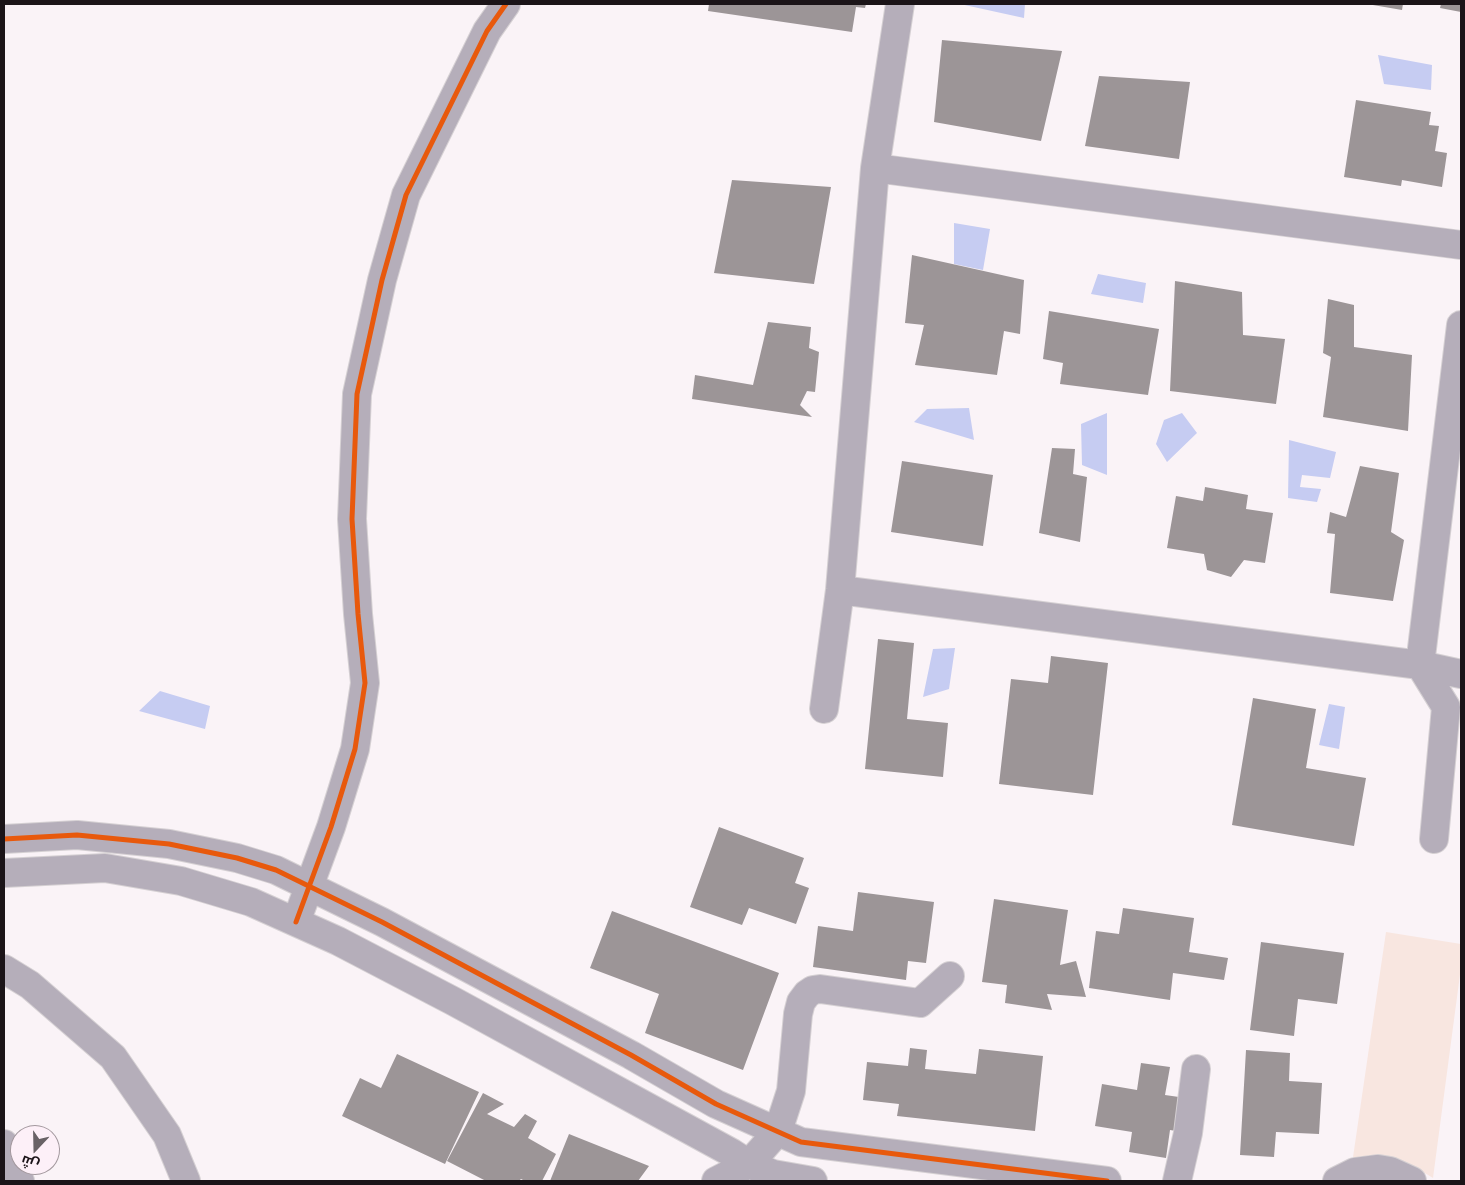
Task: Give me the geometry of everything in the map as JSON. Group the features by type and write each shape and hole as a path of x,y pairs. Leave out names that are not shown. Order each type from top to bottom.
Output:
{"street":[{"path":"296,922 331,827 354,749 365,683 358,614 352,519 357,394 382,280 406,195 487,32 506,4"},
{"path":"824,709 840,590 875,168 900,4"},
{"path":"875,168 1461,245"},
{"path":"1420,665 1461,325"},
{"path":"840,590 1420,665 1461,674"},
{"path":"1420,665 1454,700 1434,839"},
{"path":"4,839 77,835 169,844 247,861 276,870 340,900 631,1055 716,1104 801,1142 835,1148 1107,1181"},
{"path":"4,873 105,868 143,874 210,889 251,902 296,922 453,1001 749,1164 772,1174 812,1181"},
{"path":"4,970 30,985 113,1057 167,1135 186,1181"},
{"path":"716,1181 749,1164 778,1131 792,1091 798,1014 801,1002 808,994 813,990 828,989 920,1004 950,976"},
{"path":"1177,1181 1188,1133 1196,1069"},
{"path":"4,1144 20,1181"},
{"path":"1337,1181 1355,1172 1378,1169 1390,1171 1412,1181"}],"shaded area":[{"path":"1386,932 1461,944 1461,967 1433,1178 1420,1170 1396,1160 1352,1164"}],"water":[{"path":"960,4 1025,4 1024,18"},
{"path":"1378,55 1432,65 1431,90 1384,84"},
{"path":"954,223 990,229 983,270 954,264"},
{"path":"1098,274 1146,283 1143,303 1091,294"},
{"path":"969,408 974,440 914,422 927,409"},
{"path":"1107,413 1107,475 1082,465 1081,424"},
{"path":"1182,413 1197,433 1167,462 1156,444 1164,420"},
{"path":"1289,440 1336,452 1330,478 1302,475 1300,487 1321,489 1317,502 1288,498"},
{"path":"955,648 949,689 923,697 933,649"},
{"path":"160,691 210,706 205,729 139,711"},
{"path":"1329,704 1345,707 1339,749 1319,745"}],"building":[{"path":"709,4 866,4 865,8 856,7 852,32 708,11"},
{"path":"1367,4 1403,4 1402,10"},
{"path":"1441,4 1461,4 1461,12 1440,8"},
{"path":"942,40 1062,51 1041,141 934,122"},
{"path":"1099,76 1190,82 1179,159 1085,146"},
{"path":"1356,100 1431,112 1429,125 1439,126 1435,151 1447,153 1442,187 1402,180 1401,186 1344,177"},
{"path":"732,180 831,187 814,284 714,273"},
{"path":"912,255 1024,280 1020,334 1004,331 997,375 915,365 924,325 905,323"},
{"path":"1175,281 1242,292 1243,335 1285,339 1276,404 1170,391"},
{"path":"1328,299 1354,305 1354,347 1412,355 1408,431 1323,417 1331,357 1323,353"},
{"path":"1049,311 1159,329 1148,395 1060,384 1063,363 1043,359"},
{"path":"768,322 811,327 809,348 819,352 815,392 807,391 800,405 812,417 692,399 695,375 753,385"},
{"path":"1052,448 1075,449 1073,474 1087,477 1080,542 1039,533"},
{"path":"902,461 993,475 983,546 891,532"},
{"path":"1360,466 1399,473 1391,532 1404,540 1393,601 1330,593 1335,534 1327,533 1330,512 1346,517"},
{"path":"1205,487 1248,495 1246,509 1273,513 1265,563 1244,560 1231,577 1207,570 1204,554 1167,548 1176,496 1203,501"},
{"path":"878,639 914,643 907,719 948,723 943,777 865,769"},
{"path":"1051,656 1108,663 1093,795 999,784 1011,679 1048,683"},
{"path":"1253,698 1316,709 1306,768 1366,778 1354,846 1232,825"},
{"path":"719,827 804,858 795,883 809,888 796,924 749,908 742,925 690,907"},
{"path":"858,892 934,902 926,963 908,961 906,980 813,967 818,926 853,931"},
{"path":"994,899 1068,910 1060,965 1076,961 1086,997 1047,994 1052,1010 1005,1003 1007,985 982,982"},
{"path":"1123,908 1194,918 1189,952 1228,958 1224,980 1173,973 1170,1000 1089,988 1096,931 1119,934"},
{"path":"612,911 779,973 743,1070 645,1033 659,994 590,968"},
{"path":"1261,942 1344,953 1337,1004 1298,999 1294,1036 1250,1030"},
{"path":"910,1048 927,1050 925,1069 976,1074 979,1049 1043,1056 1035,1131 897,1116 899,1104 863,1100 867,1062 908,1066"},
{"path":"1246,1050 1290,1053 1289,1081 1322,1083 1319,1134 1276,1132 1274,1157 1240,1155"},
{"path":"397,1054 479,1092 445,1164 342,1116 360,1078 381,1088"},
{"path":"1141,1063 1170,1067 1165,1095 1193,1099 1188,1133 1170,1130 1166,1158 1129,1152 1132,1132 1095,1126 1102,1084 1137,1090"},
{"path":"483,1093 504,1104 487,1114 514,1127 525,1114 537,1121 528,1138 556,1154 542,1181 525,1181 521,1179 519,1181 486,1181 447,1161"},
{"path":"569,1134 649,1166 638,1181 550,1181"}],"cycle path":[{"path":"296,922 331,827 355,749 365,683 358,614 352,519 357,394 382,280 406,195 487,31 506,4"},
{"path":"4,839 77,835 169,844 237,858 276,870 382,922 631,1055 716,1104 801,1142 1107,1181"}]}
